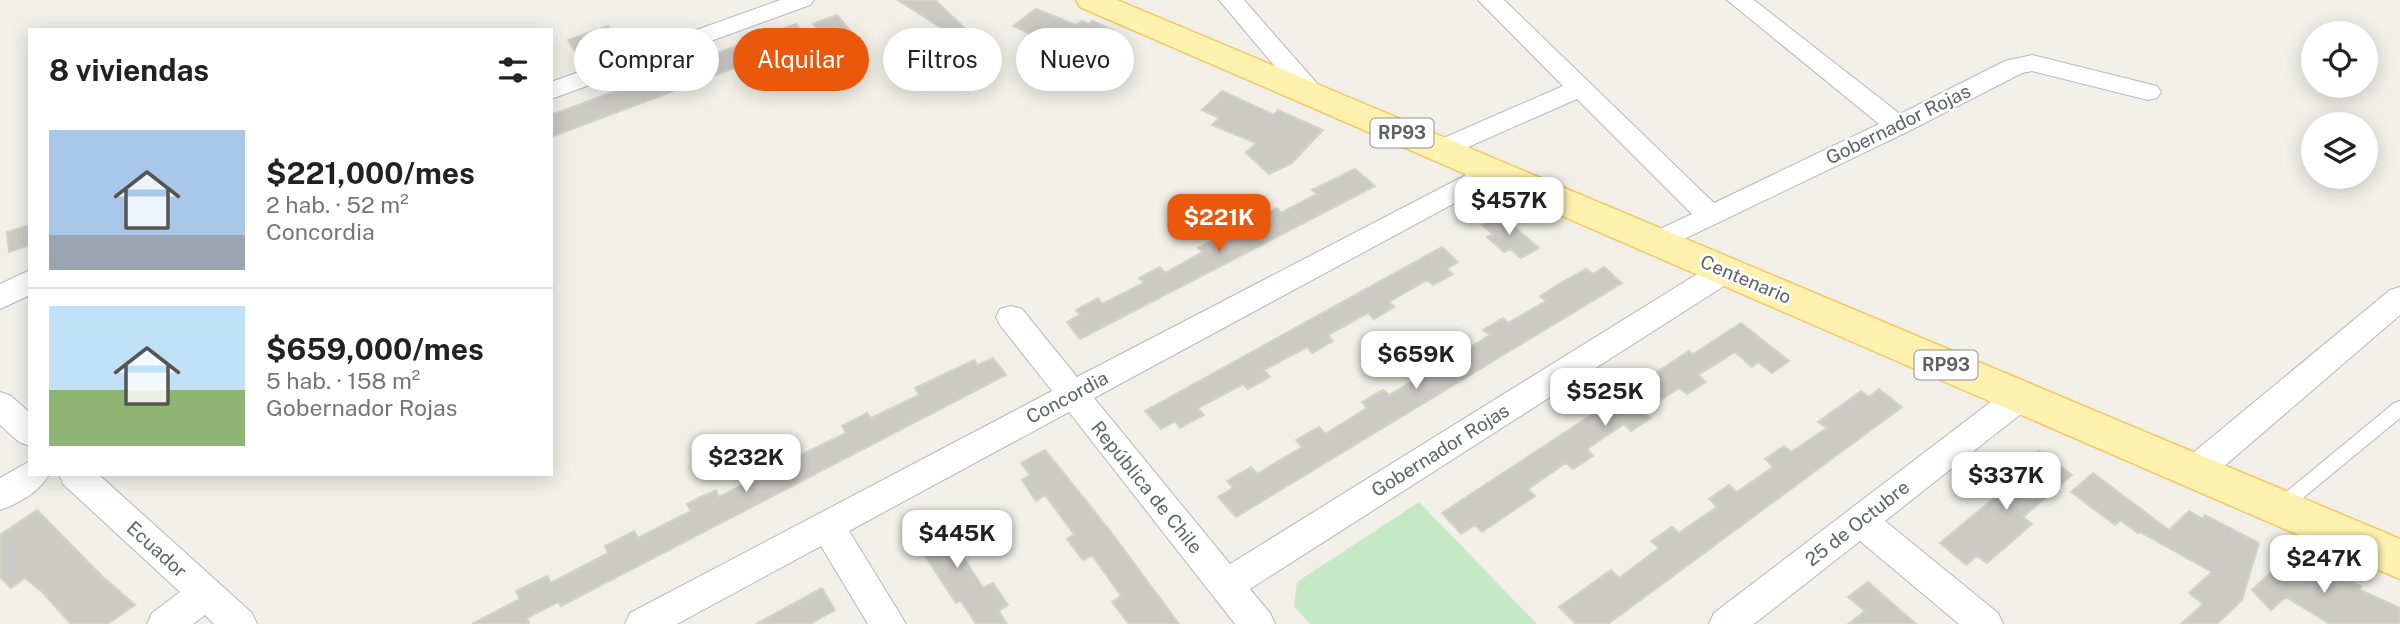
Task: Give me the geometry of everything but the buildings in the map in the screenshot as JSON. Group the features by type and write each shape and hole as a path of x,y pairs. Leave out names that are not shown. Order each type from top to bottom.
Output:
{"main road":[{"name":"Centenario","path":"1091,0 2400,559"}],"street":[{"path":"553,90 802,0"},
{"path":"1231,0 1313,95"},
{"path":"1490,0 1710,215"},
{"path":"1739,0 1898,126"},
{"name":"Gobernador Rojas","path":"1657,242 1898,126 2014,66 2032,63 2148,92"},
{"path":"1441,149 1580,88"},
{"name":"Concordia","path":"643,624 1491,171"},
{"name":"Gobernador Rojas","path":"1226,586 1725,271"},
{"path":"0,298 28,282"},
{"path":"2194,471 2400,298"},
{"name":"República de Chile","path":"1011,317 1257,624"},
{"name":"25 de Octubre","path":"1727,624 2020,397"},
{"path":"0,405 28,431"},
{"path":"0,496 30,476"},
{"name":"Ecuador","path":"77,476 239,624"},
{"path":"1860,521 1985,624"},
{"path":"827,525 888,624"},
{"path":"165,624 206,594"}],"lane":[{"path":"2279,508 2400,408"}],"green space":[{"path":"1419,502 1537,624 1310,624 1294,606 1297,582"}]}
